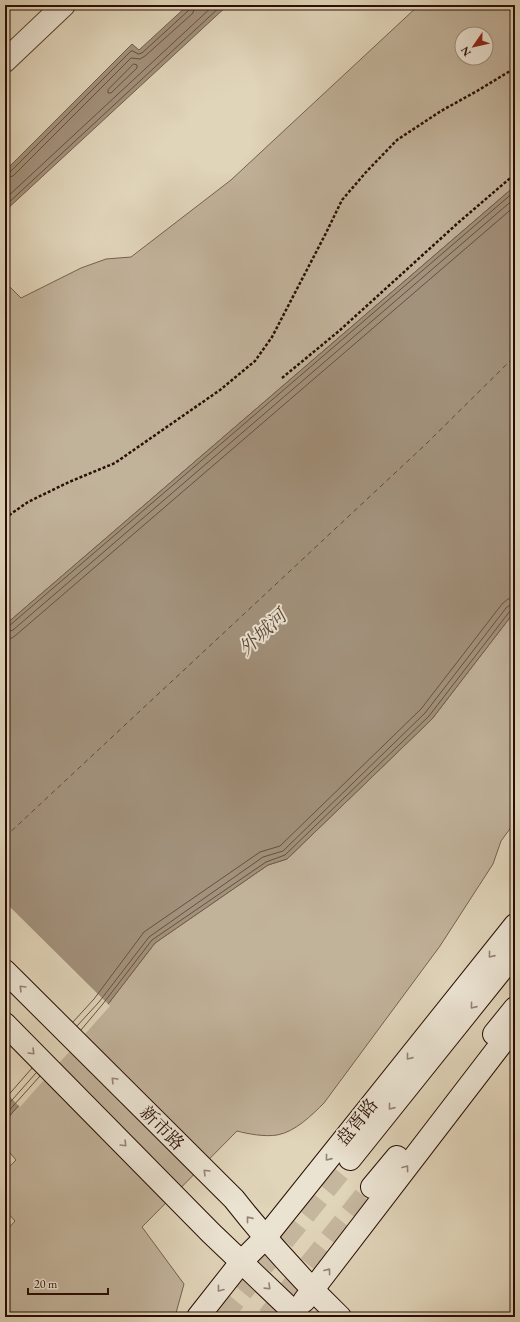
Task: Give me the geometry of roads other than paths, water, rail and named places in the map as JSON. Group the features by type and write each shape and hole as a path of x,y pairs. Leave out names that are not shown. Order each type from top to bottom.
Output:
{"main road":[{"path":"5,61 64,5"},
{"name":"盘胥路","path":"198,1317 242,1262 265,1238 515,925"},
{"path":"350,1159 515,954"},
{"name":"新市路","path":"5,971 234,1200 265,1238 340,1317"},
{"path":"372,1187 515,1008"},
{"path":"5,1024 295,1316 313,1290 515,1026"}],"water":[{"path":"188,5 228,5 5,211 5,171 132,44 139,50"},
{"name":"外城河","path":"515,186 515,611 432,719 287,859 268,865 155,943 105,1008 5,1121 5,625"}],"tunnel":[{"path":"221,1317 350,1159"},
{"path":"268,1317 372,1187"}]}
